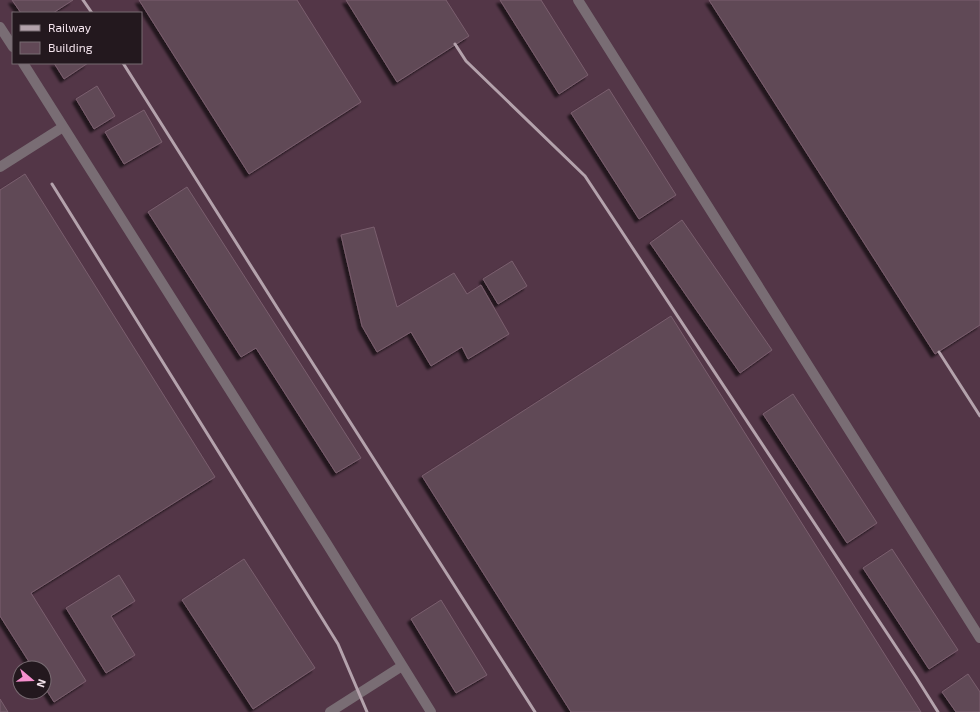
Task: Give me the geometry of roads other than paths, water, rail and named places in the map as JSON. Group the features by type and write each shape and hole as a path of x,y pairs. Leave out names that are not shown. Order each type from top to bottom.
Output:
{"lane":[{"path":"578,0 980,638"},
{"path":"0,27 12,46"},
{"path":"24,64 431,712"},
{"path":"0,167 63,127"},
{"path":"330,712 402,666"}],"railway":[{"path":"83,0 91,12"},
{"path":"455,44 466,61 585,176 938,712"},
{"path":"124,64 535,712"},
{"path":"52,184 338,644 367,712"},
{"path":"939,352 980,416"}]}
